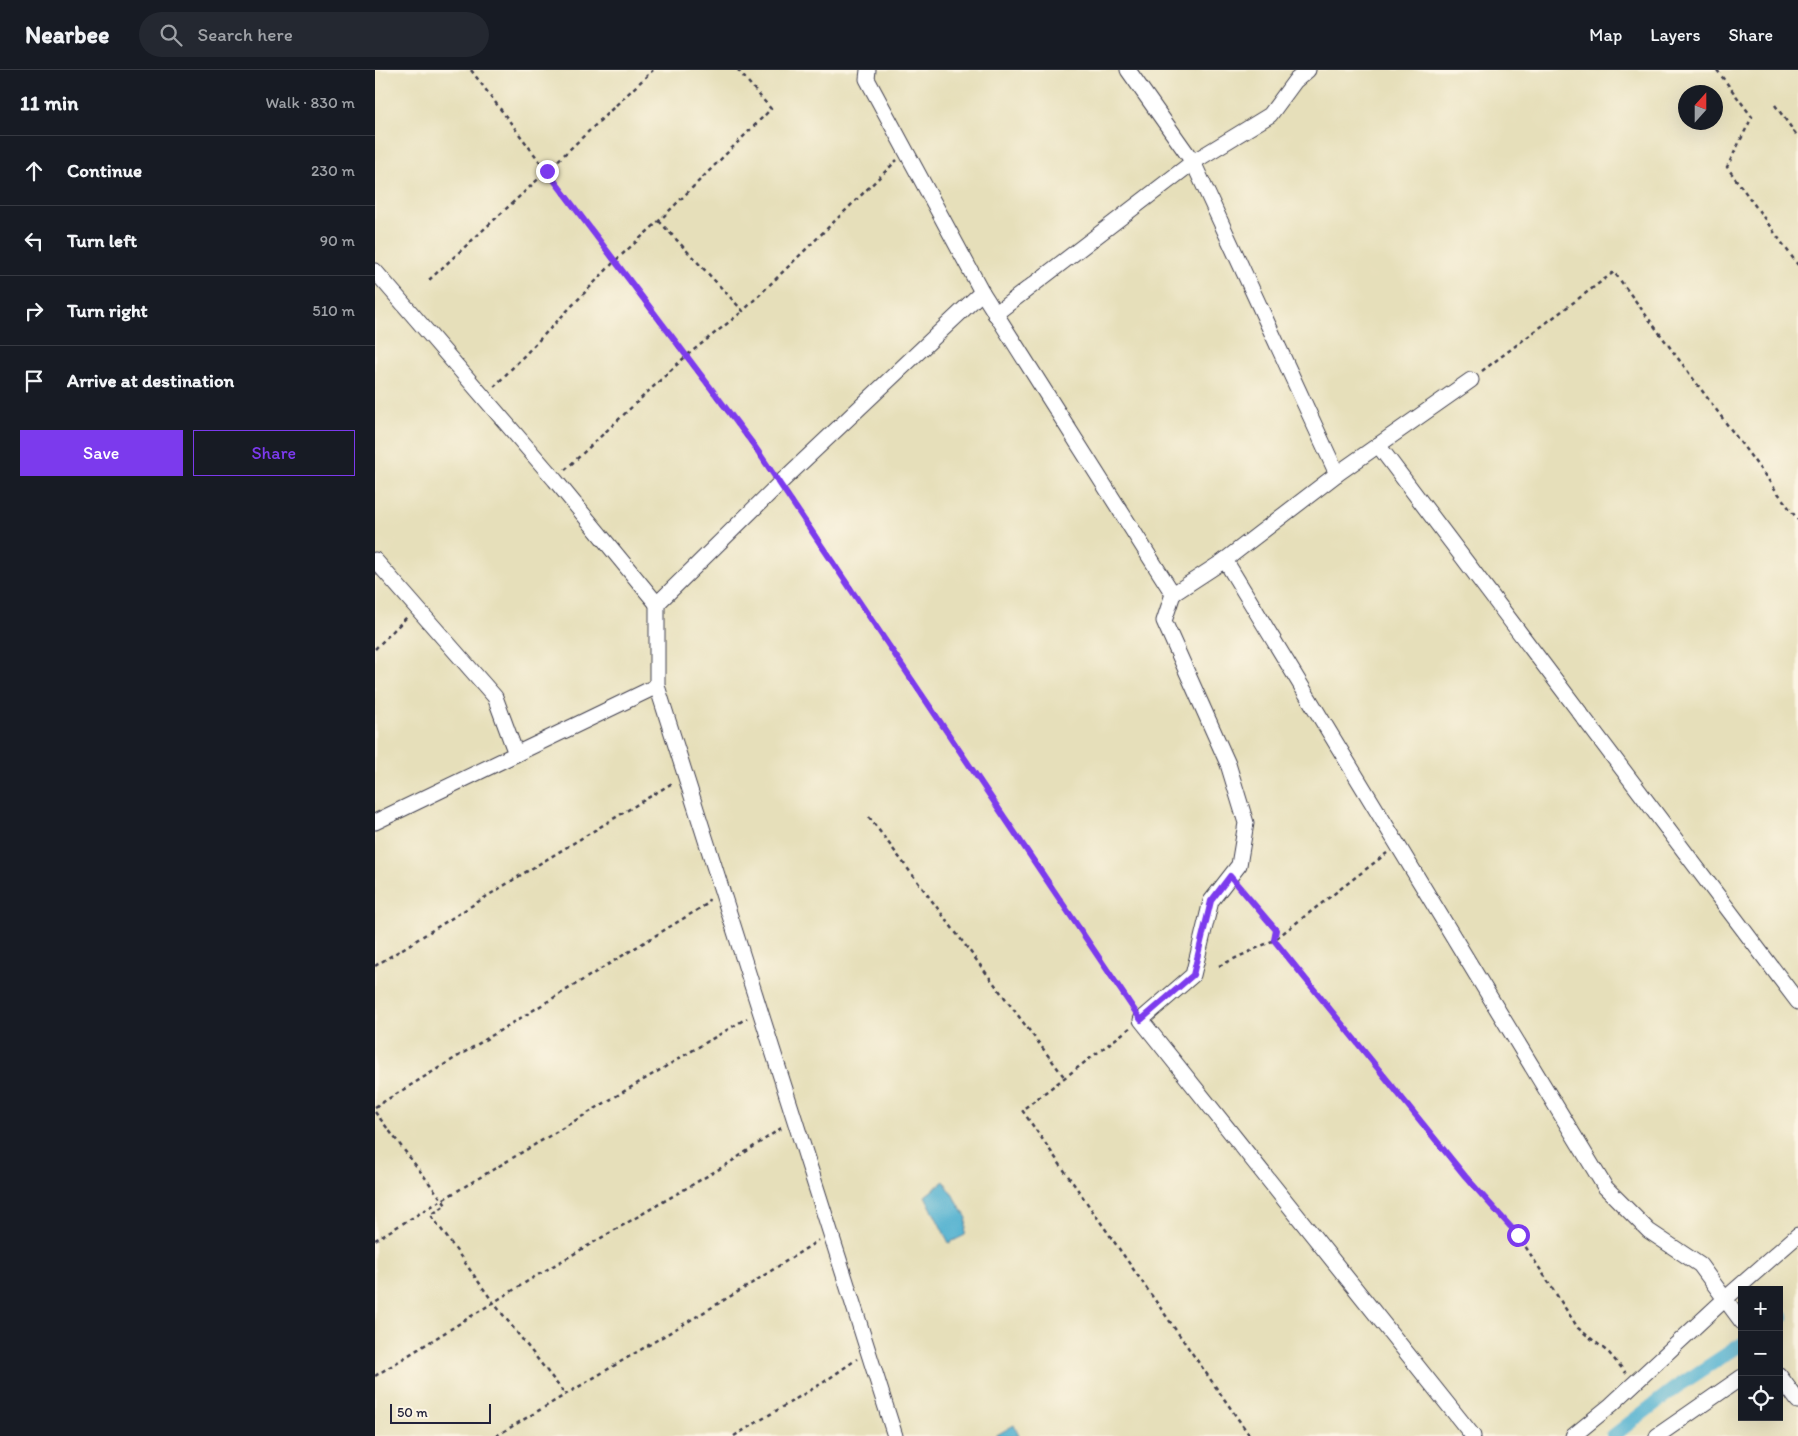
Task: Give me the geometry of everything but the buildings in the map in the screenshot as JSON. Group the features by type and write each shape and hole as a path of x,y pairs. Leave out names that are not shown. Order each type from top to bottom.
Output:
{"street":[{"path":"868,70 867,79 982,292 1173,594"},
{"path":"1128,70 1193,162 1337,474"},
{"path":"995,314 1193,162 1270,115 1295,81 1308,70"},
{"path":"375,271 555,480 657,604 657,686 895,1436"},
{"path":"657,604 780,483 982,292"},
{"path":"1471,380 1337,474 1225,560 1173,594 1164,621 1228,764 1245,823 1239,866 1211,901 1193,975 1141,1020 1473,1436"},
{"path":"1378,445 1798,1002"},
{"path":"375,560 495,697 516,754"},
{"path":"1225,560 1605,1187 1649,1231 1700,1265 1738,1317"},
{"path":"375,822 657,686"},
{"path":"1573,1436 1798,1235"},
{"path":"1780,1376 1798,1401"},
{"path":"1657,1436 1738,1380"}],"path":[{"path":"471,70 753,444 1141,1020 1023,1110 1250,1436"},
{"path":"429,280 653,70"},
{"path":"484,397 615,261 771,109 738,70"},
{"path":"1717,70 1752,117 1727,167 1798,265"},
{"path":"1775,105 1798,137"},
{"path":"555,480 686,356 743,311 906,152"},
{"path":"659,220 743,311"},
{"path":"1471,380 1613,272 1798,520"},
{"path":"375,649 417,607"},
{"path":"375,966 685,774"},
{"path":"869,817 1065,1078"},
{"path":"1219,966 1274,940 1398,845"},
{"path":"1230,876 1276,930 1274,940"},
{"path":"375,1107 707,904 719,883"},
{"path":"1274,940 1465,1176 1518,1235 1578,1328 1609,1353 1634,1383"},
{"path":"375,1240 760,1010"},
{"path":"375,1112 446,1205 431,1215 493,1302 565,1395"},
{"path":"375,1376 535,1276 726,1165 795,1120"},
{"path":"496,1436 746,1287 831,1233"},
{"path":"733,1436 824,1382 868,1351"}],"water":[{"path":"944,1181 967,1218 965,1235 949,1243 925,1196"},
{"path":"1014,1425 1019,1436 995,1436"}],"waterway":[{"path":"1613,1436 1675,1388 1738,1347"}],"route":[{"path":"547,171 753,444 1141,1020 1193,975 1211,901 1230,876 1276,930 1274,940 1465,1176 1518,1235"}]}
